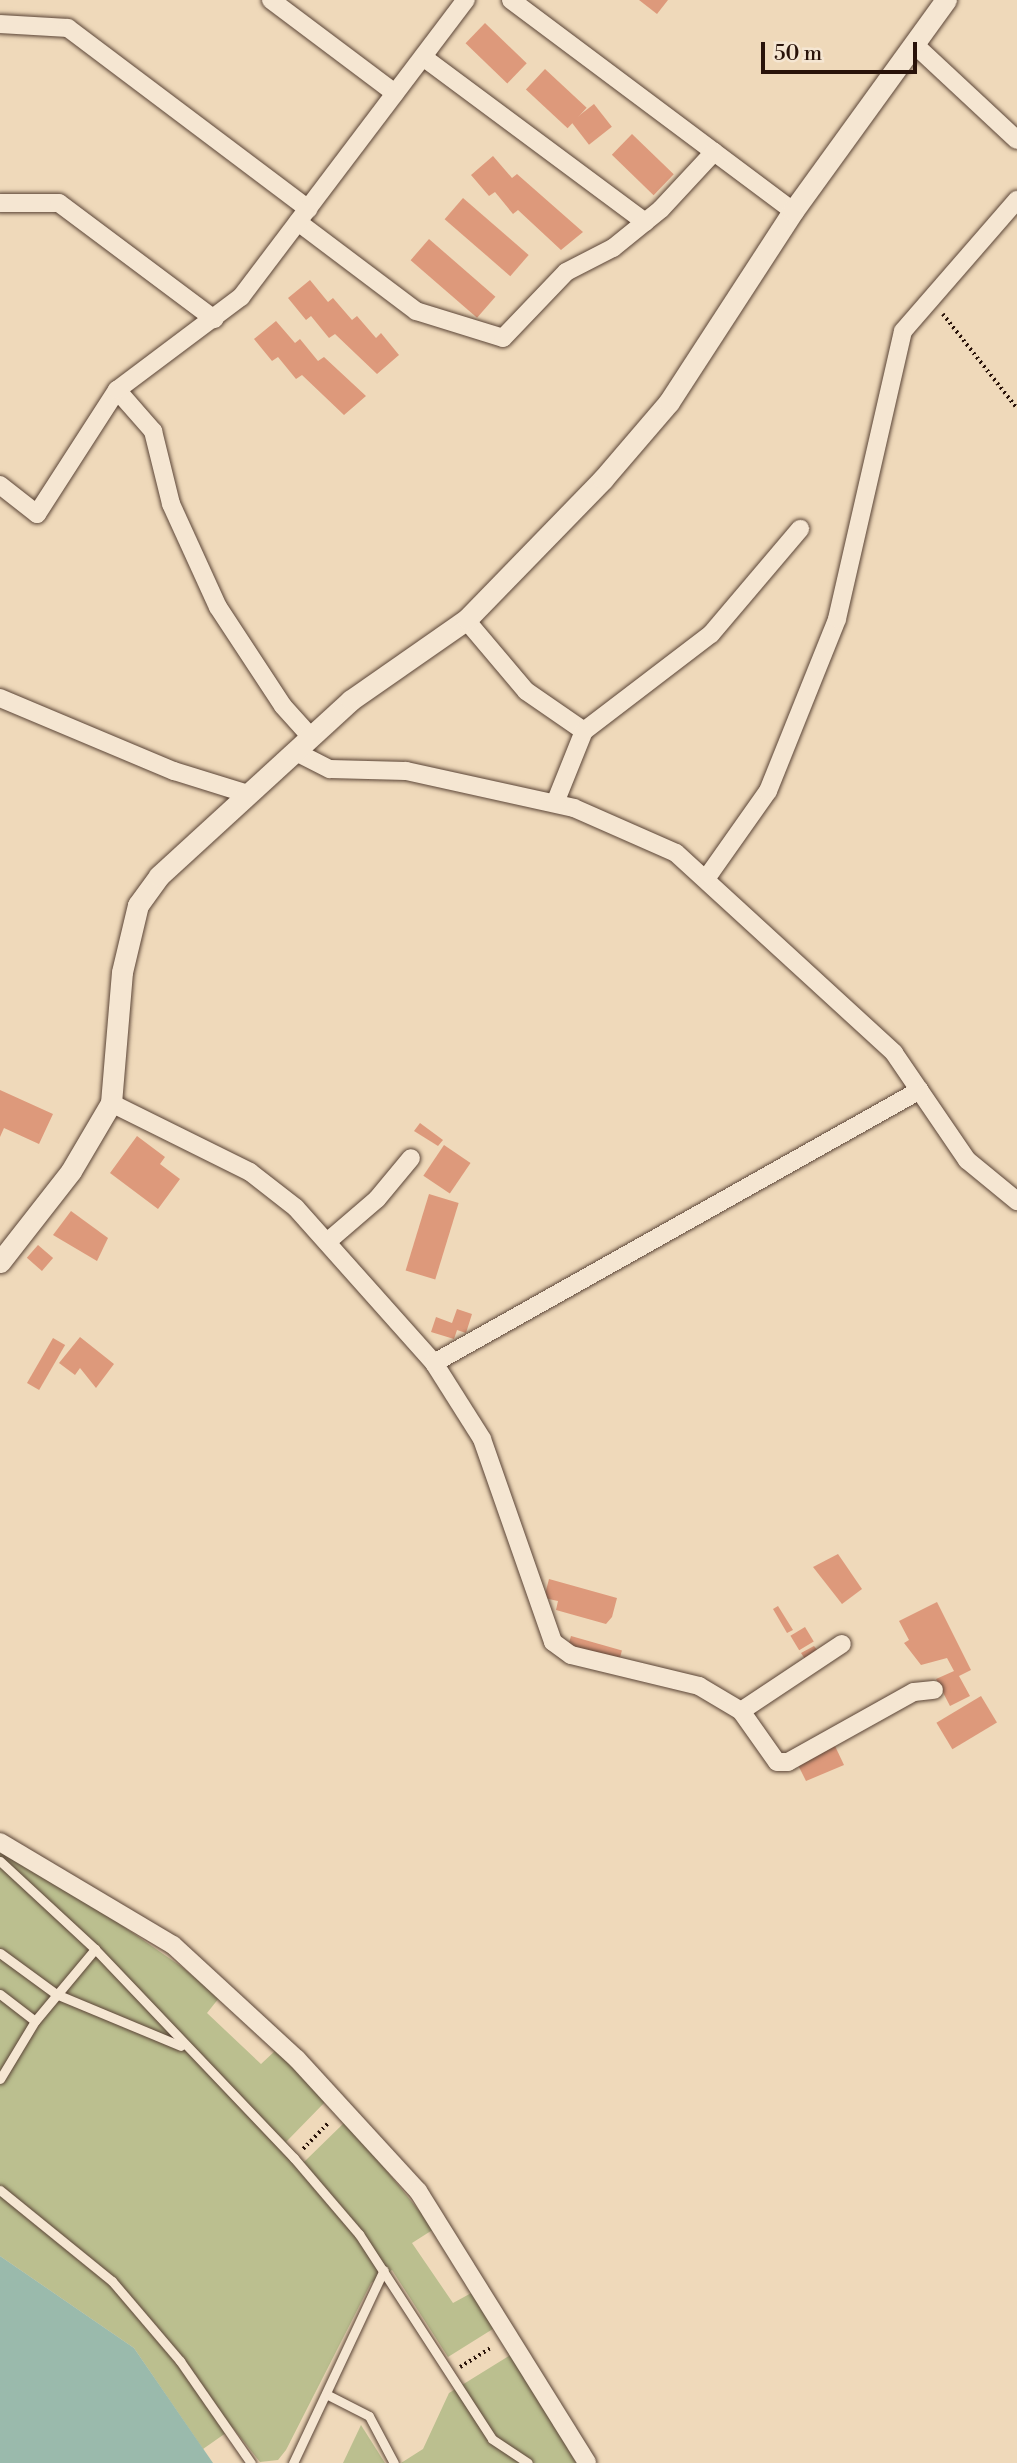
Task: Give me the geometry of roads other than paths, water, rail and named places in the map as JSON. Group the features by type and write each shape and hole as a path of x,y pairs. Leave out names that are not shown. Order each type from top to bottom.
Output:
{"street":[{"path":"271,0 395,93"},
{"path":"0,485 37,513 117,390 241,297 466,0"},
{"path":"511,0 793,211"},
{"path":"0,1262 64,1180 111,1103 121,972 138,905 248,794 351,700 466,620 669,402 793,211 946,0"},
{"path":"0,24 68,28 303,215 416,311 503,338 566,272 645,222 714,152"},
{"path":"915,45 1017,140"},
{"path":"423,57 645,222"},
{"path":"708,876 768,791 838,619 903,331 1017,200"},
{"path":"0,203 59,203 214,319"},
{"path":"117,390 153,431 171,504 218,607 283,706 311,737"},
{"path":"555,803 584,731 711,634 800,529"},
{"path":"466,620 526,691 584,731"},
{"path":"0,698 174,771 248,794"},
{"path":"296,752 330,769 406,771 555,803 639,833 708,876 894,1053 967,1160 1017,1201"},
{"path":"434,1363 920,1090"},
{"path":"111,1103 250,1172 327,1242 434,1363 482,1439 553,1642 571,1655 699,1686 741,1711 777,1762 788,1762 914,1692 934,1690"},
{"path":"327,1242 377,1199 411,1158"},
{"path":"741,1711 842,1644"},
{"path":"0,1842 173,1945 343,2109 418,2191 512,2335 587,2463"}],"lane":[{"path":"0,1861 95,1949 185,2047 294,2158 384,2270 492,2439 528,2463"},
{"path":"0,2079 35,2021 95,1949"},
{"path":"0,1953 56,1994 185,2047"},
{"path":"0,1994 35,2021"},
{"path":"0,2190 112,2281 180,2361 251,2463"},
{"path":"293,2463 384,2270"},
{"path":"326,2394 369,2416 394,2463"}]}
